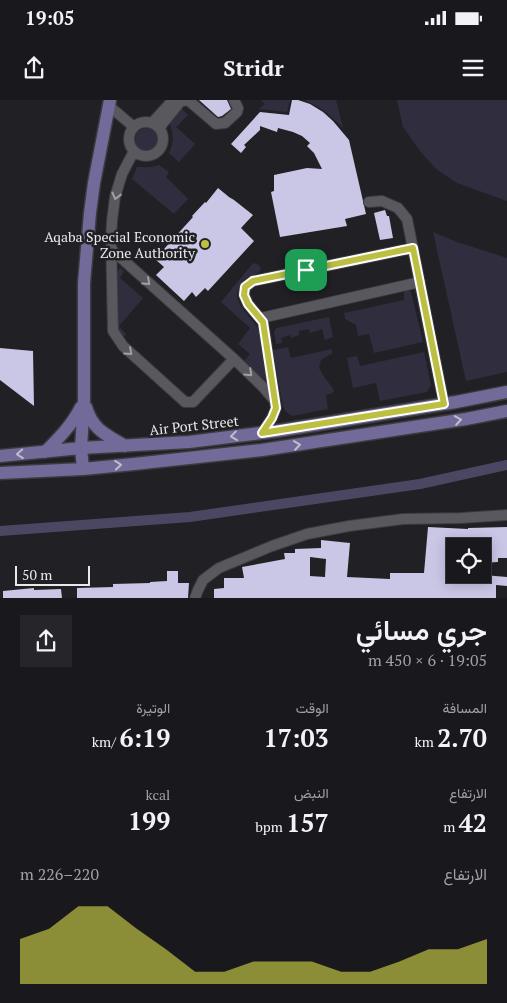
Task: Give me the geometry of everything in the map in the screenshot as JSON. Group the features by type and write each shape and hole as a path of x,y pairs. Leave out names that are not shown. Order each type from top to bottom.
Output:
{"main road":[{"path":"83,469 81,448 84,400 84,283 94,183 109,103"},
{"name":"Air Port Street","path":"0,456 81,448 190,442 262,433 507,392"},
{"path":"84,400 88,415 94,425 124,446"},
{"path":"45,452 69,428 84,400"},
{"path":"0,473 83,469 262,450 507,411"}],"street":[{"path":"155,125 173,100"},
{"path":"155,125 180,102 187,100 216,124 225,123 237,112 238,108 234,100"},
{"path":"109,103 134,127"},
{"path":"144,122 155,125 162,133 160,149 151,155 140,155 134,151 129,143 130,132 138,123 144,122"},
{"path":"134,151 122,174 115,197 112,221 113,331 123,346 185,402 193,402 234,359"},
{"path":"369,202 382,201 398,208 407,219 444,404"},
{"path":"262,433 276,408 263,322 248,304 244,295 245,287 253,281 413,248"},
{"path":"111,249 234,359 275,401"},
{"path":"261,318 420,282"},
{"path":"195,598 203,580 218,568 307,534 404,519 507,515"}],"shaded area":[{"path":"261,100 290,100 287,112 259,109 265,104"},
{"path":"304,100 336,100 343,128 325,112"},
{"path":"397,100 507,100 507,201 457,183 436,169 403,127"},
{"path":"182,109 188,115 176,127 195,144 179,162 169,153 173,138 169,122"},
{"path":"147,128 156,131 159,140 156,149 147,152 138,149 135,140 138,131"},
{"path":"159,165 169,172 166,177 188,199 174,214 132,179 137,167"},
{"path":"433,232 507,258 507,372 466,381"},
{"path":"253,263 259,265 261,269 258,273 244,279 237,293 237,298 260,334 265,353 266,379 262,378 243,362 250,354 238,344 250,328 221,302"},
{"path":"120,268 124,271 120,278 143,298 119,326 126,335 120,337 116,330 117,272"},
{"path":"409,290 423,342 374,353 369,334 358,336 356,325 345,319 344,313 404,300 404,292"},
{"path":"329,317 333,337 325,340 322,329 310,333 309,329 299,331 299,335 291,338 290,335 281,338 282,343 276,344 274,332 276,328"},
{"path":"288,347 291,358 332,349 332,354 321,360 319,368 334,390 333,393 326,395 328,409 292,416 286,412 283,407 273,350"},
{"path":"424,352 431,385 427,392 380,401 376,383 353,388 347,358 357,356 360,366"}],"building":[{"path":"199,100 227,100 231,109 218,117"},
{"path":"292,100 310,104 323,112 349,140 366,214 345,219 347,226 280,237 271,192 274,191 274,175 307,168 322,169 314,153 307,146 310,143 302,136 293,132 278,128 277,132 260,126 260,130 244,145 246,147 241,153 231,144 260,112 289,115"},
{"path":"218,188 253,215 241,228 254,241 208,291 205,288 196,297 192,292 184,301 156,275 164,267 155,259"},
{"path":"385,210 387,216 389,216 393,238 380,240 374,213"},
{"path":"0,348 33,351 34,406 0,380"},
{"path":"428,527 468,529 507,527 507,558 498,558 498,562 491,562 491,538 446,538 446,583 491,583 491,576 507,577 507,586 496,585 496,598 214,598 214,589 224,588 224,578 244,578 242,567 285,559 284,553 295,553 295,549 321,548 321,540 350,543 347,577 390,579 390,573 424,573","holes":["310,557 326,559 325,577 310,576"]},
{"path":"167,571 178,571 178,583 189,583 188,598 77,598 77,588 113,587 113,584 167,581"},
{"path":"34,588 34,590 61,589 62,598 3,598 3,591"}],"waterway":[{"path":"0,531 190,517 420,484 507,465"}],"place":[{"name":"Aqaba Special Economic Zone Authority","path":"205,244"}],"route":[{"path":"413,248 444,404 262,433 276,408 263,322 248,304 244,295 245,287 253,281 306,270 413,248"}]}
